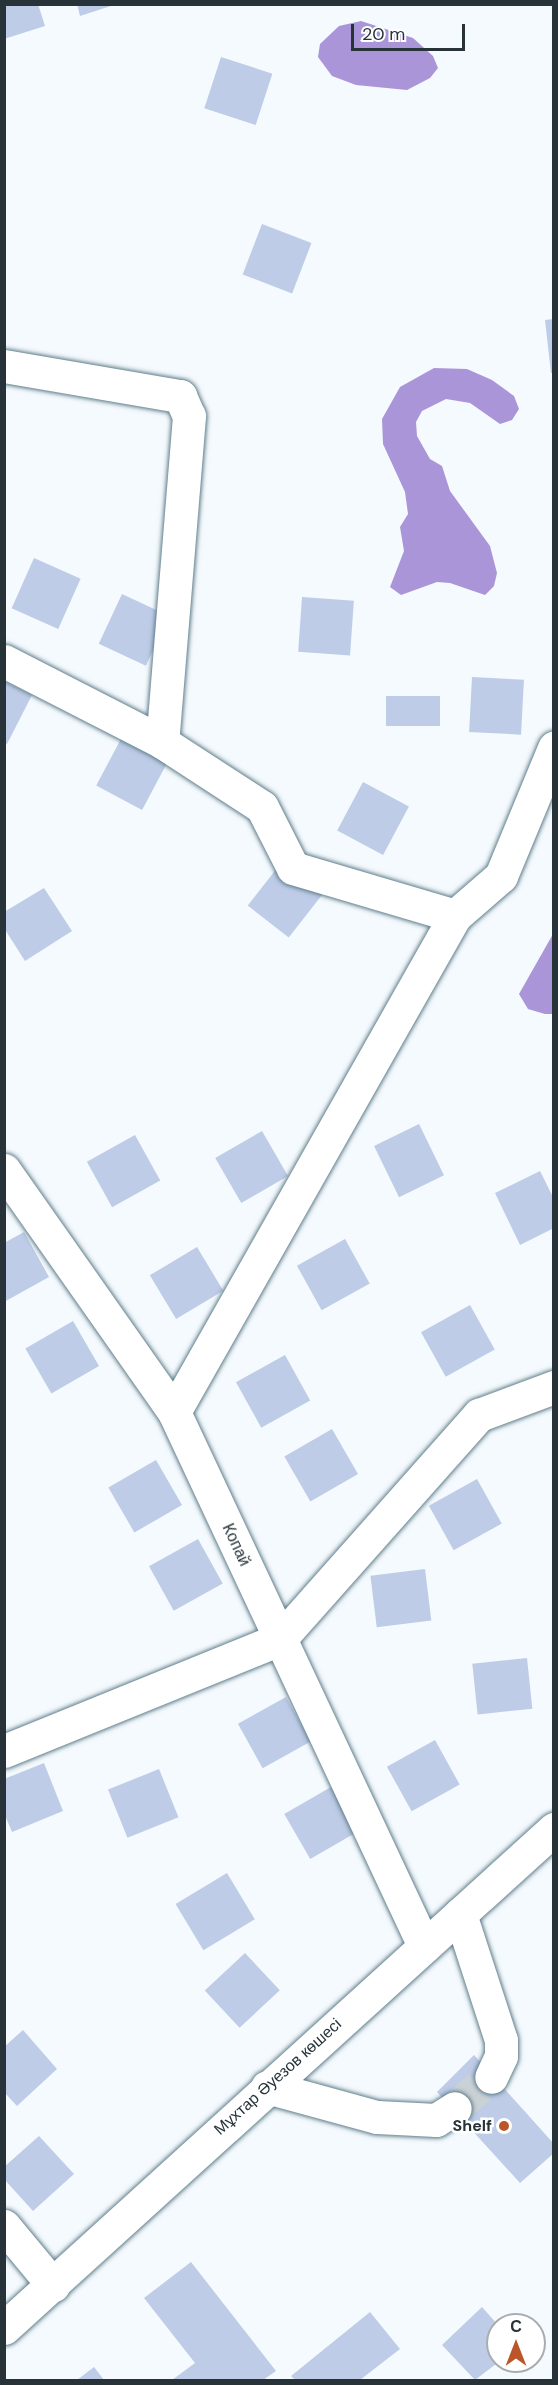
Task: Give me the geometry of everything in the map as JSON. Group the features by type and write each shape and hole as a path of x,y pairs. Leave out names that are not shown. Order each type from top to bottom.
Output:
{"street":[{"path":"4,366 180,396 189,416 162,742"},
{"path":"4,661 162,742 262,807 293,868 455,916"},
{"path":"174,1412 455,916 501,876 554,748"},
{"name":"Копай","path":"4,1170 174,1412 424,1946"},
{"path":"4,1751 280,1639 479,1415 554,1388"},
{"name":"Мұхтар Әуезов көшесі","path":"4,2328 554,1829"},
{"path":"460,1914 501,2040 501,2056 491,2077"},
{"path":"267,2087 388,2118 436,2120 455,2108"},
{"path":"4,2226 53,2285"}],"shaded area":[{"path":"361,21 413,38 433,56 438,68 430,78 407,90 356,85 332,76 318,57 320,44 339,26"},
{"path":"434,368 467,369 492,380 514,396 519,409 512,420 500,424 470,403 446,399 422,411 416,422 417,436 430,459 442,466 450,491 490,546 497,573 494,586 485,595 450,583 437,582 401,595 390,587 404,551 400,527 408,514 405,492 383,444 382,419 400,387"},
{"path":"553,934 553,1014 545,1014 528,1009 519,994"}],"building":[{"path":"4,4 38,4 45,26 4,39"},
{"path":"77,4 114,4 114,5 80,16"},
{"path":"221,57 272,74 256,125 204,108"},
{"path":"262,224 311,243 292,293 243,274"},
{"path":"554,319 554,373 551,373 545,320"},
{"path":"34,558 81,579 58,629 12,608"},
{"path":"122,594 169,616 146,666 99,644"},
{"path":"302,597 354,601 350,655 298,652"},
{"path":"472,677 524,680 521,735 469,732"},
{"path":"4,681 32,695 7,744 4,743"},
{"path":"386,696 440,696 440,726 386,726"},
{"path":"122,737 168,761 142,810 96,786"},
{"path":"363,782 409,806 383,855 337,831"},
{"path":"281,863 322,895 289,938 248,906"},
{"path":"44,888 72,931 25,961 4,928 4,912"},
{"path":"419,1124 444,1175 399,1197 374,1146"},
{"path":"262,1131 288,1176 241,1203 215,1158"},
{"path":"135,1135 160,1180 112,1207 87,1162"},
{"path":"540,1171 554,1199 554,1228 520,1245 495,1193"},
{"path":"24,1232 49,1277 4,1302 4,1243"},
{"path":"345,1239 370,1284 322,1310 297,1266"},
{"path":"197,1247 223,1291 176,1319 150,1275"},
{"path":"470,1305 495,1350 446,1377 421,1332"},
{"path":"73,1321 99,1366 51,1394 25,1348"},
{"path":"285,1355 310,1400 261,1428 236,1382"},
{"path":"332,1429 358,1474 310,1502 284,1456"},
{"path":"156,1460 182,1505 134,1533 108,1488"},
{"path":"477,1479 502,1524 454,1550 429,1506"},
{"path":"198,1539 223,1584 174,1611 149,1566"},
{"path":"425,1569 431,1621 377,1627 370,1576"},
{"path":"527,1658 532,1709 478,1714 472,1664"},
{"path":"286,1697 311,1742 263,1768 238,1724"},
{"path":"435,1740 460,1785 412,1811 387,1767"},
{"path":"44,1763 63,1811 12,1832 4,1813 4,1779"},
{"path":"159,1769 178,1817 127,1838 108,1790"},
{"path":"331,1787 357,1832 310,1859 284,1814"},
{"path":"227,1873 255,1919 203,1950 176,1904"},
{"path":"245,1953 280,1990 240,2028 205,1991"},
{"path":"23,2030 57,2069 17,2106 4,2092 4,2047"},
{"name":"Shelf","path":"474,2055 554,2144 554,2153 520,2183 437,2092"},
{"path":"39,2136 74,2174 33,2211 4,2179 4,2167"},
{"path":"191,2262 276,2371 263,2380 172,2380 195,2363 144,2298"},
{"path":"482,2307 487,2313 486,2372 475,2380 442,2345"},
{"path":"370,2312 400,2349 360,2380 295,2380 291,2376"},
{"path":"94,2367 104,2380 77,2380"}],"tunnel":[{"path":"455,2108 491,2077"}],"place":[{"name":"Shelf","path":"504,2126"}]}
